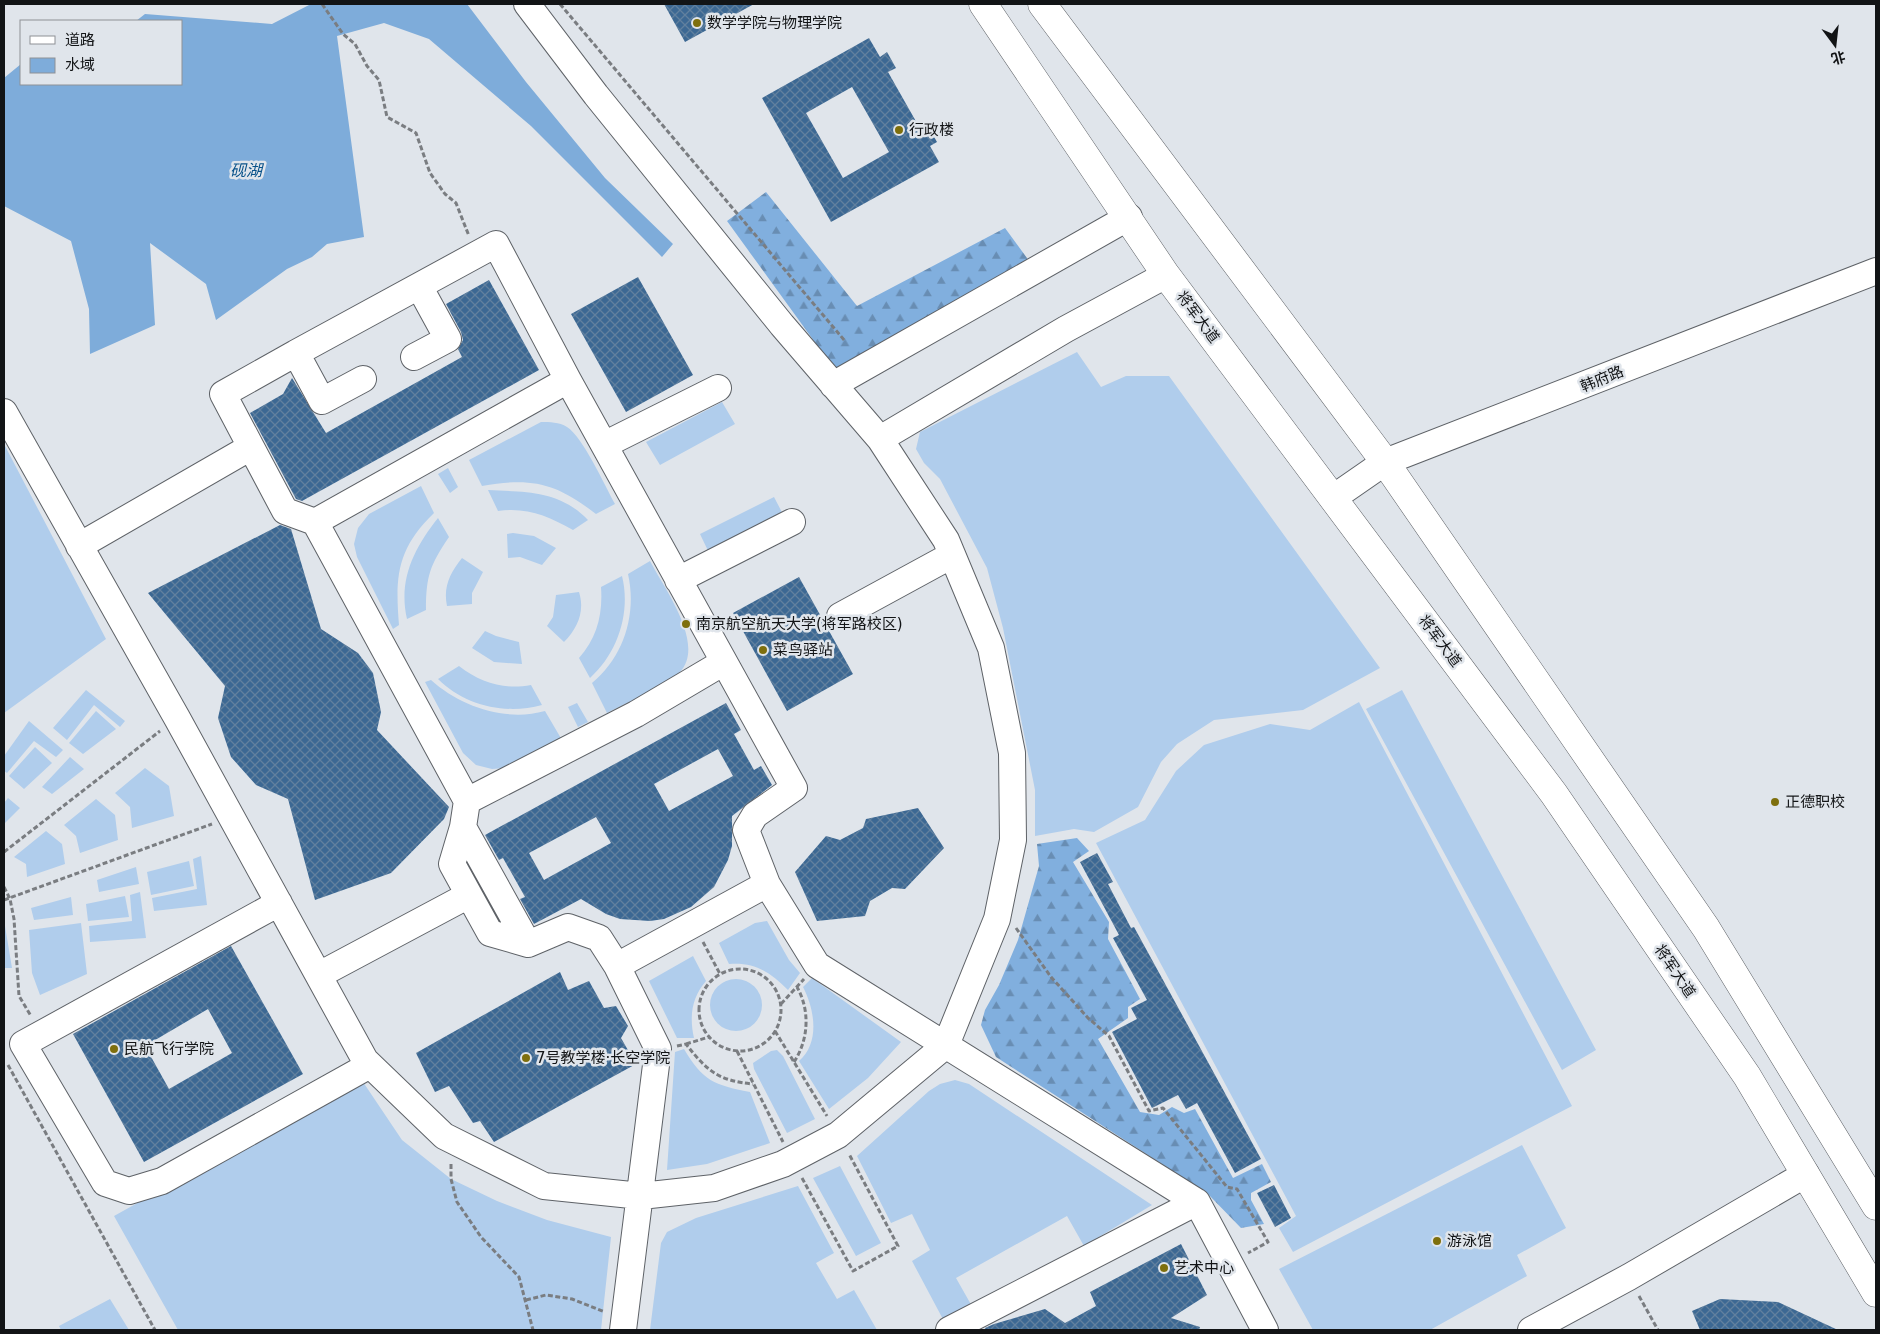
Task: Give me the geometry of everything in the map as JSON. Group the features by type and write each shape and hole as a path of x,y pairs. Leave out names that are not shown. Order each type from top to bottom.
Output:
{"main road":[{"name":"将军大道","path":"983,4 1129,217 1166,275 1554,794 1747,1076 1876,1293"},
{"path":"1042,4 1385,462 1706,928 1876,1206"}],"street":[{"path":"4,412 177,718 365,1060 444,1136 544,1186 641,1196 714,1188 783,1164 838,1135 946,1044 997,919 1013,840 1012,753 991,648 946,540 921,498 880,439 782,325 602,102 527,4"},
{"path":"833,385 1129,217"},
{"path":"624,1324 658,1049 616,966 599,938 568,926 528,944 490,933 452,864 467,801 315,522 285,511 223,394 496,244 568,380 794,788 755,815 746,830 767,884 817,965 1197,1202 1265,1330"},
{"name":"韩府路","path":"1333,498 1385,462 1876,271"},
{"path":"880,439 1066,329 1166,275"},
{"path":"414,357 448,339 419,286"},
{"path":"296,353 322,401 363,379"},
{"path":"315,522 568,380"},
{"path":"604,445 718,388"},
{"path":"79,546 251,447"},
{"path":"678,580 792,522"},
{"path":"840,616 952,555"},
{"path":"467,801 636,714 724,662"},
{"path":"462,828 528,944"},
{"path":"616,966 767,884"},
{"path":"318,976 468,895"},
{"path":"279,903 23,1044 105,1183 128,1191 162,1181 370,1065"},
{"path":"1531,1330 1628,1277 1806,1174"},
{"path":"949,1330 1197,1202"}],"path":[{"path":"322,4 343,34 355,44 367,66 379,80 387,117 416,133 430,173 445,194 456,203 478,254"},
{"path":"560,4 845,341"},
{"path":"4,852 177,718"},
{"path":"4,900 232,817"},
{"path":"4,888 10,899 17,944 20,996 40,1034"},
{"path":"997,919 1019,930 1051,977 1088,1018 1110,1036 1149,1111 1163,1108 1227,1187 1237,1189 1268,1242 1229,1263"},
{"path":"694,924 720,974"},
{"path":"781,1005 817,965"},
{"path":"746,969 759,973 769,981 777,992 781,1005 780,1018 775,1031 766,1042 754,1048 741,1051 727,1049 709,1037 700,1020 699,1006 702,994 710,982 720,974 733,970 746,969"},
{"path":"794,1062 805,1038 806,1025 805,1005 797,986"},
{"path":"658,1049 686,1044 709,1037"},
{"path":"686,1044 702,1064 717,1076 736,1082 754,1084"},
{"path":"4,1058 155,1330"},
{"path":"454,1141 450,1151 451,1179 457,1202 481,1237 519,1277 534,1330"},
{"path":"1628,1277 1658,1330"},
{"path":"526,1300 546,1295 572,1299 624,1324"}],"shaded area":[{"path":"1077,352 1101,387 1126,376 1169,376 1380,668 1303,710 1214,720 1177,744 1161,762 1138,807 1094,832 1074,829 1035,836 1035,790 1003,628 987,568 940,479 924,463 916,449 920,432"},
{"path":"722,402 735,424 660,465 646,442"},
{"path":"541,422 561,424 573,432 587,451 615,504 596,514 568,495 543,485 515,482 482,486 469,460"},
{"path":"4,444 106,639 4,713"},
{"path":"448,468 458,487 450,493 438,474"},
{"path":"421,486 434,513 412,539 401,564 398,592 399,625 393,629 357,557 354,544 358,528 369,514"},
{"path":"488,490 542,494 566,503 588,520 573,530 537,514 518,510 498,511"},
{"path":"774,497 786,520 711,557 700,534"},
{"path":"438,518 449,537 437,555 430,571 426,610 407,619 405,591 410,565 429,529"},
{"path":"507,534 534,536 556,548 542,565 520,557 508,558"},
{"path":"462,558 483,572 472,593 472,604 447,606 448,580"},
{"path":"650,561 680,616 686,632 687,660 675,677 607,713 592,683 612,661 620,648 625,634 631,604 628,574"},
{"path":"622,576 625,604 620,631 608,657 590,678 579,658 590,642 598,625 601,607 601,587"},
{"path":"579,592 581,612 579,619 573,631 564,642 547,626 553,617 556,595"},
{"path":"485,631 519,642 522,664 494,662 472,648"},
{"path":"459,666 476,677 493,684 511,687 531,685 542,705 514,709 487,706 473,702 461,696 438,679"},
{"path":"431,680 456,698 485,710 515,715 545,711 562,740 505,768 492,769 476,765 463,753 425,682"},
{"path":"86,690 125,721 120,727 94,705 67,740 53,728"},
{"path":"1402,690 1596,1050 1562,1070 1366,709"},
{"path":"1359,702 1572,1106 1293,1252 1279,1228 1296,1216 1096,843 1145,820 1176,771 1204,745 1270,724 1310,730"},
{"path":"577,703 588,722 578,727 568,707"},
{"path":"96,711 116,729 83,754 69,743"},
{"path":"29,721 63,750 56,757 34,741 7,773 4,771 4,756"},
{"path":"35,747 52,763 24,789 9,776"},
{"path":"70,757 84,769 52,794 42,787"},
{"path":"145,768 169,786 174,816 132,828 130,807 115,793"},
{"path":"8,798 20,808 4,824 4,803"},
{"path":"96,799 115,815 118,840 80,853 76,836 64,825"},
{"path":"46,831 62,844 65,864 27,877 26,864 14,857"},
{"path":"201,856 207,905 154,911 152,898 197,889 193,859"},
{"path":"189,861 194,886 151,895 147,872"},
{"path":"136,867 139,884 99,892 97,880"},
{"path":"140,892 146,938 90,942 89,926 132,921 130,895"},
{"path":"125,896 129,917 88,921 86,904"},
{"path":"71,897 73,915 34,920 31,908"},
{"path":"767,921 789,960 800,973 788,990 768,973 747,965 729,964 719,943 755,923"},
{"path":"81,923 87,974 40,995 32,973 29,930"},
{"path":"5,926 12,968 4,968"},
{"path":"693,956 706,981 701,987 693,1007 694,1038 677,1038 649,981"},
{"path":"812,978 901,1042 868,1078 829,1109 799,1061 806,1054 813,1036 813,1016 803,987"},
{"path":"736,979 746,981 754,987 760,995 762,1005 760,1015 754,1023 746,1029 736,1031 726,1029 718,1023 712,1015 710,1005 712,995 718,987 726,981"},
{"path":"684,1049 697,1068 711,1080 727,1087 750,1092 770,1143 707,1164 667,1170 675,1052"},
{"path":"777,1050 783,1056 815,1119 787,1133 754,1069 753,1063 771,1051"},
{"path":"361,1079 402,1140 451,1179 497,1201 547,1220 611,1237 601,1330 178,1330 114,1216"},
{"path":"955,1080 969,1084 1152,1205 1084,1246 1067,1216 956,1278 973,1308 945,1323 912,1261 930,1250 912,1214 891,1223 857,1156 929,1091 940,1084"},
{"name":"游泳馆","path":"1522,1145 1566,1228 1517,1255 1527,1276 1430,1330 1313,1330 1279,1269"},
{"path":"840,1166 881,1243 856,1256 813,1178"},
{"path":"798,1186 834,1253 816,1263 837,1299 854,1290 877,1330 650,1330 661,1243 667,1232 696,1218"},
{"path":"110,1299 129,1330 61,1330 59,1326"}],"green space":[{"path":"766,192 857,306 1005,228 1035,269 835,370 727,221"},
{"path":"1077,838 1089,851 1073,862 1109,922 1108,939 1140,999 1128,1007 1128,1018 1098,1039 1140,1112 1159,1115 1172,1107 1184,1113 1195,1109 1233,1178 1262,1164 1271,1182 1251,1193 1251,1200 1264,1224 1241,1228 1207,1193 996,1057 981,1025 985,1010 999,985 1018,940 1039,866 1037,844"}],"water":[{"name":"砚湖","path":"311,4 467,4 526,82 605,178 673,244 662,257 531,126 429,39 384,23 337,36 364,237 327,244 312,257 287,269 216,320 206,284 150,243 155,325 90,354 89,309 71,241 4,206 4,78 20,65 20,85 182,85 182,20 137,20 145,14 272,24"}],"building":[{"name":"数学学院与物理学院","path":"664,4 754,4 685,42"},
{"name":"行政楼","path":"869,38 880,57 887,52 896,68 888,72 922,132 929,128 937,142 930,146 939,162 831,222 762,98","holes":["852,87 889,152 843,178 806,113"]},
{"path":"638,277 693,375 626,412 571,314"},
{"path":"489,280 539,370 302,501 296,499 250,413 283,394 292,378 326,433 462,357 458,349 463,340 461,332 446,304"},
{"path":"280,525 291,529 321,629 358,653 373,673 381,712 377,730 449,807 444,819 391,873 315,900 288,799 256,785 231,757 218,718 225,686 148,593"},
{"path":"799,577 853,674 787,711 733,613"},
{"path":"726,703 741,730 734,734 754,770 761,766 772,785 732,816 732,846 728,860 714,887 691,907 664,919 650,921 620,919 606,914 581,899 534,924 520,899 525,897 503,858 499,860 485,835","holes":["718,749 733,776 669,811 654,784","596,817 611,843 544,880 529,853"]},
{"path":"918,808 944,848 905,889 892,888 870,901 865,916 817,921 795,872 826,836 840,840 863,828 866,819"},
{"path":"1097,853 1113,882 1108,884 1131,928 1134,927 1261,1159 1235,1173 1197,1103 1186,1109 1178,1095 1152,1108 1112,1032 1137,1019 1131,1008 1147,1000 1113,938 1119,935 1080,862"},
{"name":"民航飞行学院","path":"231,946 303,1074 144,1162 73,1034","holes":["208,1009 232,1053 169,1089 145,1046"]},
{"name":"7号教学楼·长空学院","path":"560,972 568,990 589,981 604,1008 616,1006 628,1026 621,1038 636,1064 494,1142 480,1121 473,1123 449,1086 435,1092 416,1053"},
{"path":"1274,1185 1291,1218 1275,1227 1257,1193"},
{"name":"艺术中心","path":"1181,1244 1207,1295 1171,1318 1200,1327 1199,1330 986,1330 985,1328 1045,1309 1065,1323 1096,1306 1090,1292"},
{"path":"1720,1299 1778,1302 1838,1330 1700,1330 1692,1311"}],"place":[{"name":"数学学院与物理学院","path":"697,23"},
{"name":"行政楼","path":"899,130"},
{"name":"南京航空航天大学(将军路校区)","path":"686,624"},
{"name":"菜鸟驿站","path":"763,650"},
{"name":"正德职校","path":"1775,802"},
{"name":"民航飞行学院","path":"114,1049"},
{"name":"7号教学楼·长空学院","path":"526,1058"},
{"name":"游泳馆","path":"1437,1241"},
{"name":"艺术中心","path":"1164,1268"}]}
